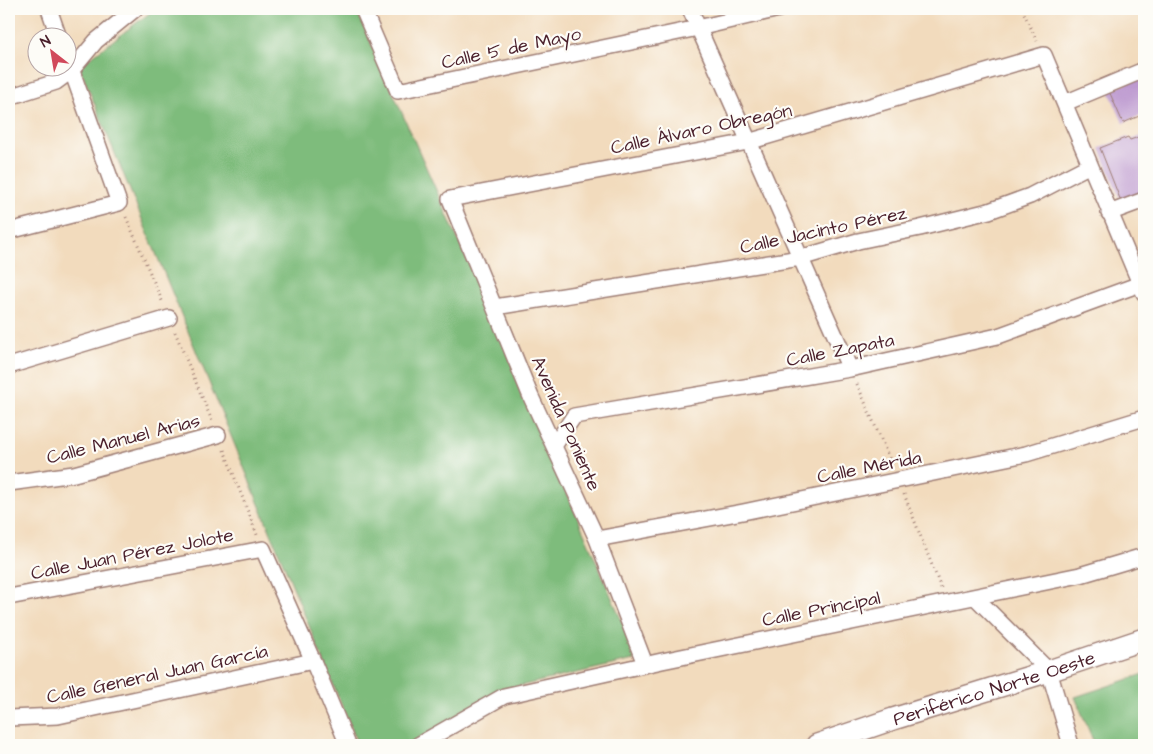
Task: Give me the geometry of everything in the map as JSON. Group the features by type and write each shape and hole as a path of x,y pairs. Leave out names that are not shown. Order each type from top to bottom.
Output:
{"main road":[{"name":"Periférico Norte Oeste","path":"817,745 1144,639"}],"street":[{"path":"49,9 56,28"},
{"path":"78,59 136,9"},
{"name":"Calle 5 de Mayo","path":"363,9 398,91 698,28 779,9"},
{"path":"690,9 850,369"},
{"path":"1044,55 1142,288"},
{"name":"Calle Álvaro Obregón","path":"450,198 748,142 1044,55"},
{"path":"1065,103 1144,70"},
{"path":"9,97 56,82 60,78"},
{"path":"9,231 120,203 74,78"},
{"name":"Calle Jacinto Pérez","path":"495,307 800,258 858,241 989,211 1030,196 1090,165"},
{"name":"Avenida Poniente","path":"450,198 531,397 597,539 645,664"},
{"path":"1109,213 1144,200"},
{"name":"Calle Zapata","path":"554,446 574,416 850,369 998,336 1142,288"},
{"path":"9,366 169,318"},
{"name":"Calle Mérida","path":"597,539 743,512 1026,454 1144,418"},
{"name":"Calle Manuel Arias","path":"9,484 74,474 218,435"},
{"name":"Calle Juan Pérez Jolote","path":"9,597 263,549 313,661"},
{"name":"Calle Principal","path":"418,745 504,696 645,664 1080,576 1144,556"},
{"path":"975,597 1049,671 1071,745"},
{"path":"313,661 348,745"},
{"name":"Calle General Juan García","path":"9,718 58,716 313,661"}],"path":[{"path":"1022,9 1044,55"},
{"path":"120,203 169,318"}],"green space":[{"path":"155,9 356,9 476,280 638,659 511,688 408,745 358,745 79,66"},
{"path":"1144,674 1144,745 1095,745 1075,697"}],"building":[{"path":"1144,76 1144,114 1123,123 1109,91"},
{"path":"1144,135 1144,195 1122,204 1100,148 1128,137 1130,140"}]}
